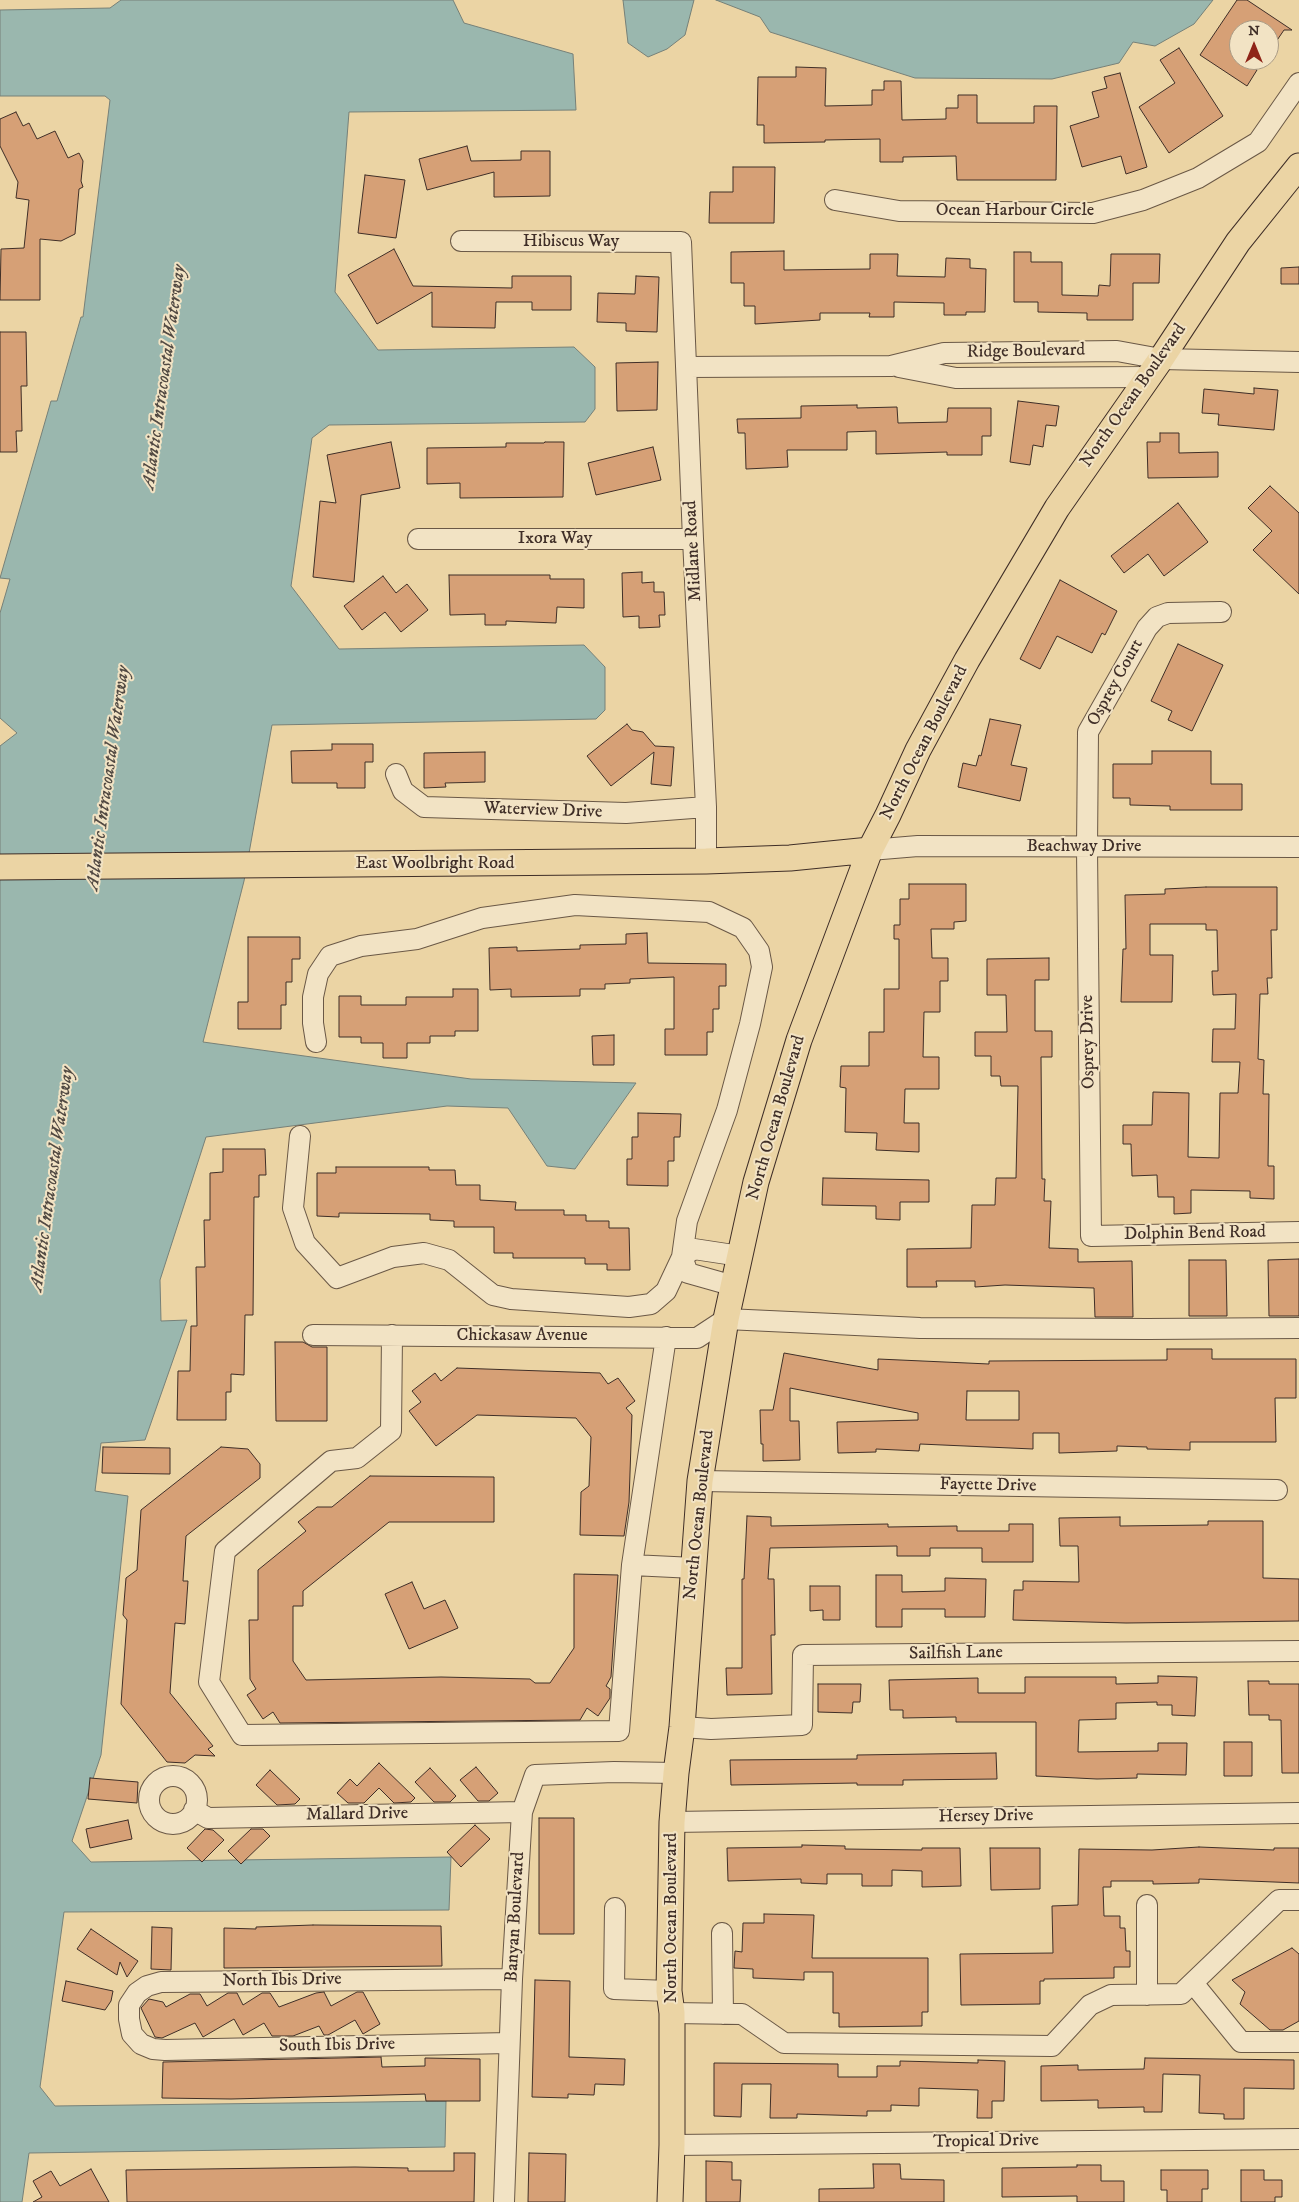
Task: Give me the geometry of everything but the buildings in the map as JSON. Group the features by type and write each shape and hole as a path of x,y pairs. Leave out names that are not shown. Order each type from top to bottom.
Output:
{"main road":[{"name":"North Ocean Boulevard","path":"670,2202 672,2145 672,1822 682,1728 700,1481 726,1319 756,1182 799,1040 870,850 888,816 918,750 967,660 1057,508 1155,368 1238,242 1299,166"},
{"name":"East Woolbright Road","path":"0,867 706,861 790,858 870,850"}],"street":[{"name":"Ocean Harbour Circle","path":"835,200 899,211 1093,213 1142,200 1198,178 1258,142 1299,83"},
{"name":"Hibiscus Way","path":"460,241 682,242"},
{"name":"Midlane Road","path":"682,242 693,539 706,807 706,861"},
{"name":"Ridge Boulevard","path":"891,366 944,353 1117,350 1155,368"},
{"path":"1155,368 1299,362"},
{"name":"Ridge Boulevard","path":"686,368 891,366 956,378 1155,368"},
{"name":"Ixora Way","path":"418,539 693,539"},
{"name":"Osprey Court","path":"1087,848 1088,732 1147,628 1157,618 1168,613 1221,612"},
{"name":"Waterview Drive","path":"396,774 403,791 424,807 626,813 706,807"},
{"name":"Beachway Drive","path":"870,850 918,846 1087,848 1299,847"},
{"name":"Osprey Drive","path":"1087,848 1091,1236"},
{"path":"300,1136 293,1208 305,1243 337,1278 393,1257 424,1253 449,1260 493,1295 511,1299 629,1308 652,1304 666,1291 682,1257 686,1221 727,1110 750,1024 762,967 759,951 743,928 709,912 575,905 482,918 417,939 361,946 330,956 318,974 314,997 316,1042"},
{"name":"Dolphin Bend Road","path":"1091,1236 1299,1232"},
{"path":"682,1257 694,1249 740,1256"},
{"path":"682,1257 688,1273 734,1286"},
{"path":"726,1319 920,1328 1148,1330 1299,1328"},
{"name":"Chickasaw Avenue","path":"313,1335 698,1338 726,1319"},
{"path":"392,1335 391,1431 357,1458 331,1461 226,1551 209,1682 242,1735 619,1731 633,1558 666,1338"},
{"name":"Fayette Drive","path":"700,1481 1277,1490"},
{"path":"633,1558 694,1562"},
{"name":"Sailfish Lane","path":"682,1728 711,1729 802,1725 803,1655 1299,1651"},
{"name":"Banyan Boulevard","path":"504,2202 512,1979 522,1812 535,1775 676,1773"},
{"name":"Mallard Drive","path":"194,1810 208,1818 522,1812"},
{"name":"Hersey Drive","path":"672,1822 1299,1813"},
{"path":"615,1908 614,1989 723,2014 742,2014 784,2043 1052,2046 1090,2005 1112,1995 1181,1994 1280,1900 1299,1900"},
{"path":"1147,1905 1147,1995"},
{"path":"722,1933 723,2014"},
{"name":"North Ibis Drive","path":"165,2050 153,2049 142,2044 132,2034 129,2019 130,2006 138,1993 147,1986 161,1982 512,1979"},
{"path":"1192,1984 1242,2042 1299,2042"},
{"name":"South Ibis Drive","path":"165,2050 510,2043"},
{"name":"Tropical Drive","path":"672,2145 1299,2139"}],"water":[{"name":"Atlantic Intracoastal Waterway","path":"121,0 453,0 464,23 573,54 576,110 349,112 335,292 378,350 574,347 595,367 595,409 585,422 329,425 312,438 291,586 339,649 584,645 605,667 605,710 596,719 272,725 244,881 203,1042 471,1079 636,1083 575,1169 547,1166 508,1108 447,1106 206,1137 160,1280 161,1321 187,1320 145,1440 101,1443 95,1491 128,1496 101,1755 72,1841 91,1862 451,1857 449,1910 64,1912 40,2087 55,2106 446,2101 445,2147 29,2153 22,2202 0,2202 0,746 17,733 0,718 0,613 10,579 0,578 51,401 57,401 81,317 83,317 110,100 105,96 0,96 0,10 110,8"},
{"path":"623,0 694,0 685,35 667,49 648,57 628,43"},
{"path":"716,0 1213,0 1194,24 1155,46 1133,42 1119,63 1052,79 915,78 770,32 760,17"}]}
